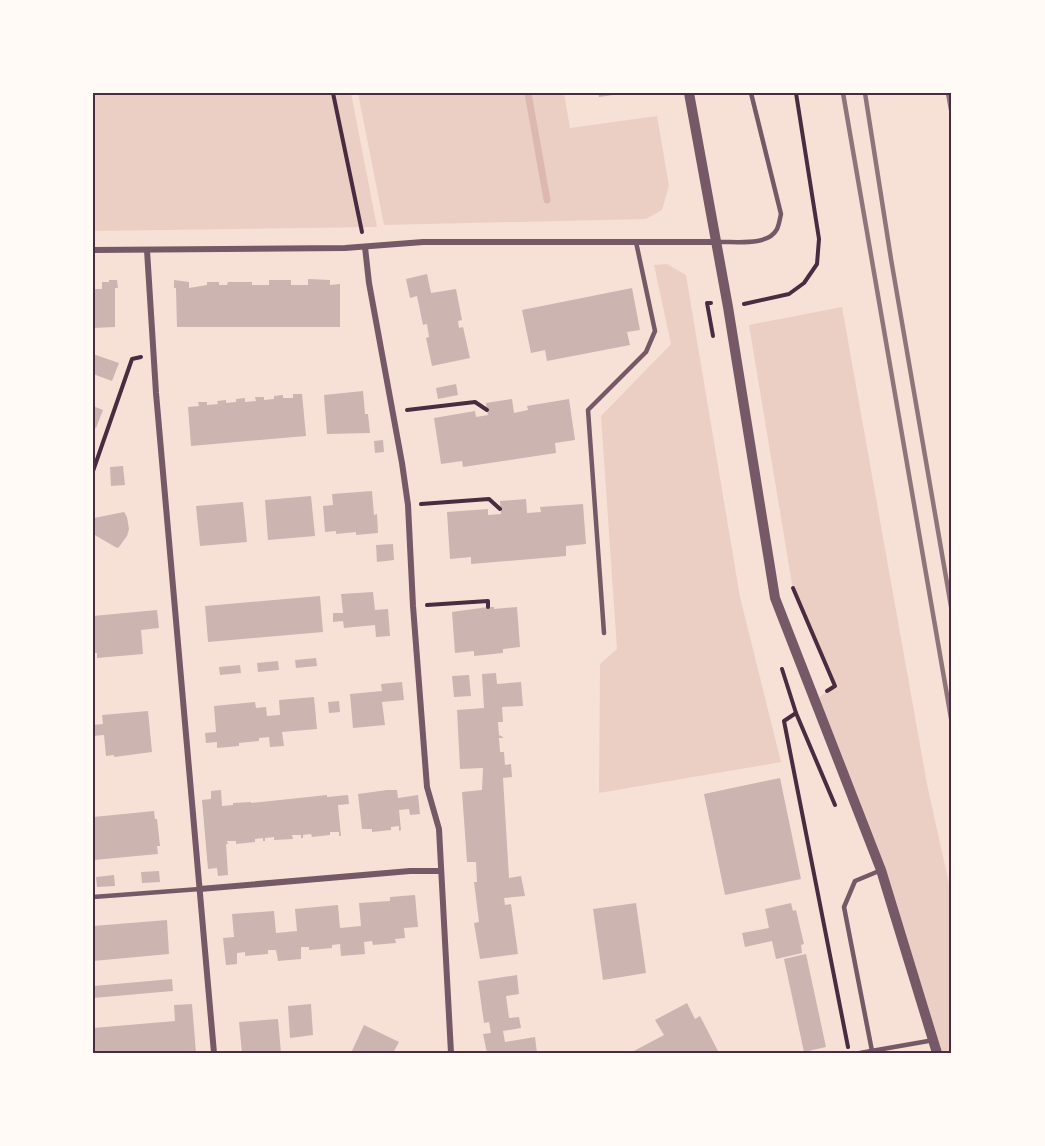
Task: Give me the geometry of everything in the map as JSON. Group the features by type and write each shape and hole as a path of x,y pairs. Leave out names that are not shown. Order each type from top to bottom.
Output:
{"street":[{"path":"689,93 728,307 775,598 881,870 937,1053"},
{"path":"93,250 365,248 423,242 716,242"},
{"path":"365,248 369,283 408,505 413,606 427,787 439,830 451,1053"},
{"path":"147,250 153,354 214,1053"},
{"path":"200,889 410,871 441,871"}],"lane":[{"path":"716,242 769,238 778,228 781,214 752,93"},
{"path":"604,633 588,410 646,352 655,332 636,242"},
{"path":"873,1051 844,907 855,881 881,870"},
{"path":"93,897 200,889"},
{"path":"860,1053 934,1040"}],"path":[{"path":"333,93 365,248"},
{"path":"728,307 765,301 789,294 804,283 817,264 819,239 796,93"},
{"path":"93,471 132,359 153,354"},
{"path":"393,411 475,402 487,410"},
{"path":"408,505 489,499 500,508"},
{"path":"791,579 793,590 835,686 784,721 850,1053"},
{"path":"413,606 488,601 488,607"}],"shaded area":[{"path":"93,93 351,93 377,227 93,231"},
{"path":"358,93 564,93 570,128 657,116 669,186 662,210 646,219 384,225"},
{"path":"667,264 686,275 740,597 781,762 599,793 600,664 617,649 601,416 671,344 654,265"},
{"path":"842,307 927,784 952,897 952,1053 937,1053 881,870 816,700 835,685 793,590 749,325"}],"building":[{"path":"598,93 620,93 620,94 599,97"},
{"path":"427,274 431,293 456,289 462,320 458,321 459,328 463,327 470,358 432,366 426,338 429,337 427,324 423,325 417,296 410,298 406,279"},
{"path":"308,279 330,280 330,285 340,284 340,327 177,327 174,280 189,282 189,288 207,285 207,282 219,282 219,285 227,285 228,282 252,282 252,285 269,285 269,280 291,280 291,285 308,285"},
{"path":"109,280 117,280 115,327 93,328 93,289 102,289 102,282 109,282"},
{"path":"632,288 640,330 627,332 630,345 547,361 545,350 531,353 522,310"},
{"path":"93,354 119,363 112,381 93,374"},
{"path":"456,384 458,395 438,399 436,388"},
{"path":"363,391 365,414 368,414 370,433 327,434 324,395"},
{"path":"293,394 302,394 306,436 191,446 188,407 199,406 198,402 207,402 207,405 218,404 217,401 226,400 226,403 236,402 236,399 245,398 245,402 256,401 255,397 264,397 264,400 283,395 283,398 293,398"},
{"path":"512,399 514,413 528,410 527,406 569,399 575,440 555,443 556,453 463,467 462,461 441,464 434,418 475,411 476,417 488,415 486,403"},
{"path":"93,406 103,410 96,428 93,427"},
{"path":"383,440 384,452 375,453 374,441"},
{"path":"123,466 125,485 111,486 110,467"},
{"path":"372,491 378,533 356,535 356,532 336,534 336,531 325,532 323,506 333,505 332,494"},
{"path":"311,496 315,536 268,540 265,500"},
{"path":"526,499 527,513 541,512 540,507 583,504 586,544 566,546 566,556 471,564 471,557 450,559 447,512 488,509 488,515 501,514 500,501"},
{"path":"243,502 247,542 200,546 196,506"},
{"path":"124,512 129,529 119,547 93,534 94,518"},
{"path":"393,544 394,560 377,562 376,545"},
{"path":"373,592 375,610 388,609 390,636 376,637 375,625 344,628 343,621 333,622 333,613 343,613 341,594"},
{"path":"320,596 323,632 208,642 205,606"},
{"path":"494,607 494,609 517,607 520,647 503,649 503,653 474,656 474,651 455,653 452,612"},
{"path":"157,610 159,628 141,630 143,654 97,658 97,653 93,653 95,635 93,636 93,616"},
{"path":"316,658 317,666 296,668 295,660"},
{"path":"278,661 279,670 258,672 257,663"},
{"path":"240,665 241,673 220,675 219,667"},
{"path":"496,673 497,684 521,682 523,706 502,707 503,722 498,722 499,735 503,737 499,738 500,752 504,752 505,765 511,764 512,777 503,778 509,878 521,876 525,896 504,898 505,905 511,904 518,954 480,959 474,923 479,922 474,882 477,882 476,862 467,862 462,792 482,790 483,768 460,769 457,710 484,708 482,674"},
{"path":"469,675 471,696 454,697 452,676"},
{"path":"402,682 404,700 382,702 385,725 353,728 350,694 382,691 381,684"},
{"path":"314,697 317,729 282,732 284,746 270,747 269,737 259,738 259,741 239,743 239,746 217,748 217,742 206,743 205,733 216,732 214,706 255,702 256,708 266,707 267,716 280,715 279,700"},
{"path":"339,701 340,712 329,713 328,702"},
{"path":"148,711 152,752 106,756 104,735 93,736 93,725 103,724 102,715"},
{"path":"780,778 801,879 725,895 704,794"},
{"path":"221,790 222,806 233,805 233,803 327,795 327,797 348,795 349,804 338,805 341,836 339,832 330,832 330,835 312,837 311,834 303,835 301,838 301,835 292,835 293,839 274,840 274,837 265,838 265,841 263,838 255,839 255,842 236,844 236,841 227,841 228,875 218,876 217,868 208,869 202,800 211,799 211,791"},
{"path":"397,790 398,798 418,795 420,814 410,815 409,809 399,810 401,830 399,831 399,826 391,827 391,830 372,832 372,829 362,829 358,794"},
{"path":"154,811 160,846 157,846 158,854 94,860 93,817"},
{"path":"159,871 160,882 142,883 141,872"},
{"path":"114,875 115,886 97,887 96,877"},
{"path":"415,895 418,927 404,928 405,938 395,939 396,943 373,945 372,941 364,942 365,954 341,956 340,944 332,945 332,948 309,950 309,947 301,947 301,959 278,961 276,950 268,950 268,954 245,956 245,952 237,953 237,964 226,965 223,938 234,937 232,914 274,911 276,933 297,931 295,909 338,905 340,928 361,926 359,903 390,901 390,897"},
{"path":"636,903 646,973 603,980 593,909"},
{"path":"791,903 793,911 796,910 804,944 801,945 802,953 776,959 772,941 745,947 742,933 769,928 765,909"},
{"path":"167,920 169,954 93,961 93,926"},
{"path":"806,954 826,1047 804,1052 784,959"},
{"path":"517,975 519,994 506,996 509,1018 519,1017 521,1028 503,1031 505,1042 535,1037 537,1053 487,1053 483,1034 491,1033 489,1022 484,1023 478,981"},
{"path":"172,979 173,991 93,998 93,986"},
{"path":"687,1003 695,1019 700,1016 719,1053 630,1053 664,1035 655,1020"},
{"path":"192,1004 196,1053 93,1053 93,1028 175,1021 174,1005"},
{"path":"311,1004 313,1035 290,1038 288,1006"},
{"path":"278,1019 281,1053 242,1053 239,1022"},
{"path":"364,1025 399,1042 393,1053 351,1053"}],"waterway":[{"path":"528,93 547,200"}],"railway":[{"path":"843,93 952,724"},
{"path":"865,93 891,259 952,612"},
{"path":"948,93 952,115"}]}
